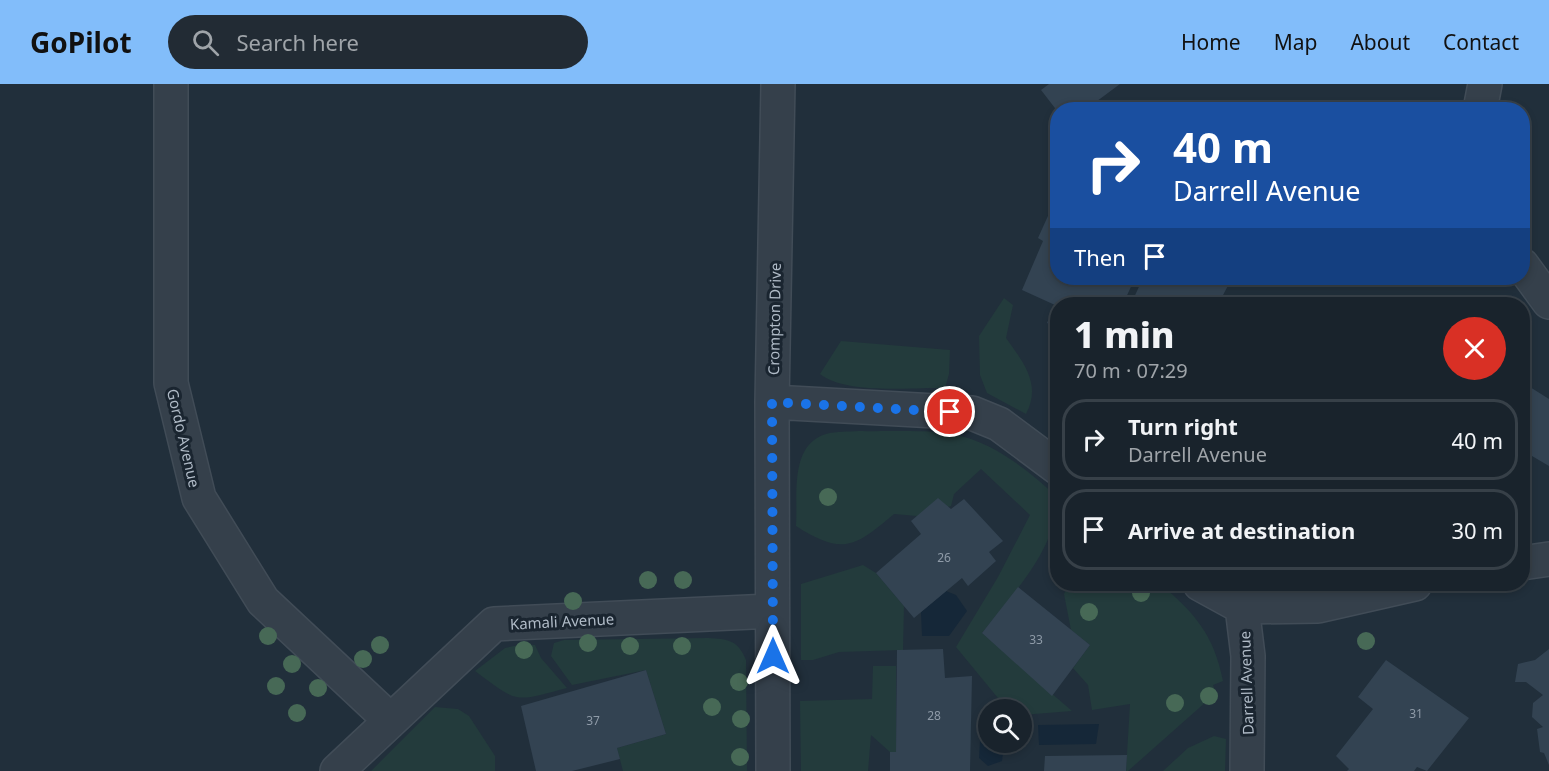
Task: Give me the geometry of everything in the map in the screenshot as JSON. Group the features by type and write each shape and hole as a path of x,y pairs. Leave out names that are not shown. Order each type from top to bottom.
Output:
{"street":[{"name":"Gordo Avenue","path":"171,84 171,383 199,498 263,602 389,719"},
{"name":"Crompton Drive","path":"773,771 772,402 778,84"},
{"path":"1482,102 1485,84"},
{"path":"1530,276 1549,302"},
{"path":"772,402 972,413 999,424 1050,462"},
{"path":"1530,562 1549,559"},
{"path":"1213,591 1242,607 1318,606 1384,591"},
{"name":"Darrell Avenue","path":"1242,607 1248,656 1247,771"},
{"name":"Kamali Avenue","path":"337,771 389,719 494,624 772,611"}],"green space":[{"path":"1004,298 1013,305 1006,338 1024,365 1031,383 1032,393 1026,414 987,393 980,375 979,336"},
{"path":"841,341 950,350 949,374 945,388 862,387 832,381 820,374"},
{"path":"859,431 909,431 956,435 998,451 1050,491 1050,535 1031,570 982,633 1072,711 1032,714 1032,699 999,699 956,647 998,577 1030,515 981,469 954,494 951,506 917,516 894,514 869,534 848,544 826,541 796,526 798,473 801,460 806,449 814,440 826,434"},
{"path":"863,565 876,573 904,606 903,650 839,652 813,660 801,660 801,584"},
{"path":"1066,591 1168,591 1193,615 1214,651 1223,681 1213,685 1216,693 1128,771 1126,771 1130,704 1092,710 1088,685 1073,668 1090,645 1071,630 1064,594"},
{"path":"708,638 732,642 740,648 746,660 747,771 623,771 617,748 666,734 646,670 572,685 551,656 554,643 564,640"},
{"path":"524,644 535,645 541,658 567,688 536,696 518,697 500,690 475,671 505,648"},
{"path":"873,666 896,666 896,752 890,752 871,735 868,771 801,771 800,701 872,699"},
{"path":"435,707 458,709 469,716 495,756 495,771 371,771"},
{"path":"1214,736 1226,739 1225,771 1163,771 1188,748"}],"water":[{"path":"946,591 956,595 967,611 949,636 922,636 921,612"},
{"path":"1099,724 1096,744 1039,745 1038,725"},
{"path":"979,753 1003,753 1002,761 988,766 979,758"}],"building":[{"path":"1049,84 1120,84 1096,102 1050,102 1041,90"},
{"path":"1050,211 1050,285 1132,285 1126,297 1050,297 1050,303 1022,290 1043,241 1038,238"},
{"path":"1140,285 1182,287 1183,285 1228,285 1222,297 1134,297"},
{"path":"1530,387 1549,399 1549,466 1532,456 1530,460"},
{"path":"938,498 951,509 964,499 1003,541 989,552 996,561 968,586 962,578 914,618 876,573 921,534 911,521"},
{"path":"1018,587 1090,645 1052,696 982,633"},
{"path":"943,649 945,678 972,676 970,771 890,771 890,752 896,752 897,650"},
{"path":"1549,649 1549,765 1544,753 1540,752 1537,729 1543,727 1532,717 1533,703 1543,695 1526,682 1515,682 1518,664 1535,660"},
{"path":"1386,660 1469,718 1427,771 1417,767 1414,771 1347,771 1349,769 1336,756 1373,709 1358,697"},
{"path":"646,670 666,734 617,748 620,759 572,771 536,771 521,706"},
{"path":"1127,755 1126,771 1044,771 1045,756"}],"route":[{"path":"773,656 772,402 950,412"}]}
